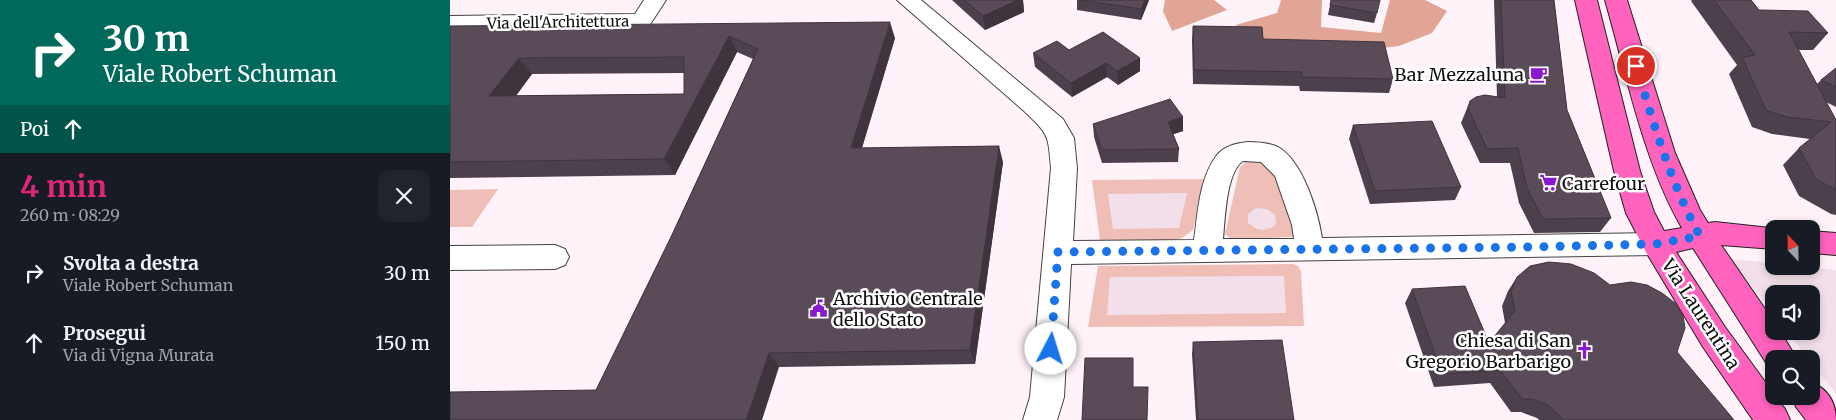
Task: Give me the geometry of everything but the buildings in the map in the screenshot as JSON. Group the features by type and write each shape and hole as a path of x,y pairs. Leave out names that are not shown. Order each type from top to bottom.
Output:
{"main road":[{"name":"Via Laurentina","path":"1586,0 1630,184 1640,213 1656,244 1723,350 1773,420"},
{"path":"1616,0 1662,153 1687,213 1717,264 1775,350"},
{"path":"1656,244 1724,233 1765,237"},
{"path":"1820,243 1836,244"},
{"path":"1815,405 1827,420"}],"street":[{"name":"Via dell'Architettura","path":"450,23 641,20 654,0"},
{"path":"916,6 1033,105 1057,130 1061,138 1064,160 1058,252 1047,397 1040,420"},
{"path":"1208,250 1220,173 1230,157 1242,152 1255,152 1270,154 1287,171 1306,225 1310,250"},
{"path":"1058,252 1656,244"},
{"path":"450,258 555,257"}],"shaded area":[{"path":"1165,0 1214,0 1227,10 1172,31 1163,11"},
{"path":"1281,0 1322,0 1321,27 1381,33 1390,0 1425,0 1447,11 1432,33 1399,46 1350,52 1316,66 1244,37 1236,25 1277,13"},
{"path":"1250,159 1255,159 1273,168 1294,232 1292,237 1234,239 1225,234 1240,167"},
{"path":"1205,179 1193,230 1182,238 1174,240 1100,240 1092,180"},
{"path":"498,189 472,227 450,227 450,190"},
{"path":"1187,193 1179,228 1113,229 1108,194"},
{"path":"1256,208 1267,209 1275,215 1276,224 1263,230 1257,229 1248,223 1248,214"},
{"path":"1730,259 1765,262 1765,275 1820,275 1820,268 1836,270 1836,394 1820,374 1820,350 1801,350 1794,340 1820,340 1820,285 1765,285 1765,303"},
{"path":"1293,264 1298,266 1301,271 1304,326 1088,327 1098,266"},
{"path":"1284,276 1286,313 1107,315 1110,277"}],"place":[{"name":"Bar Mezzaluna","path":"1538,74"},
{"name":"Carrefour","path":"1548,183"},
{"name":"Archivio Centrale dello Stato","path":"819,308"},
{"name":"Chiesa di San Gregorio Barbarigo","path":"1585,350"}],"route":[{"path":"1051,349 1058,252 1335,250 1656,244 1700,236 1687,213 1662,153 1636,66"}]}
